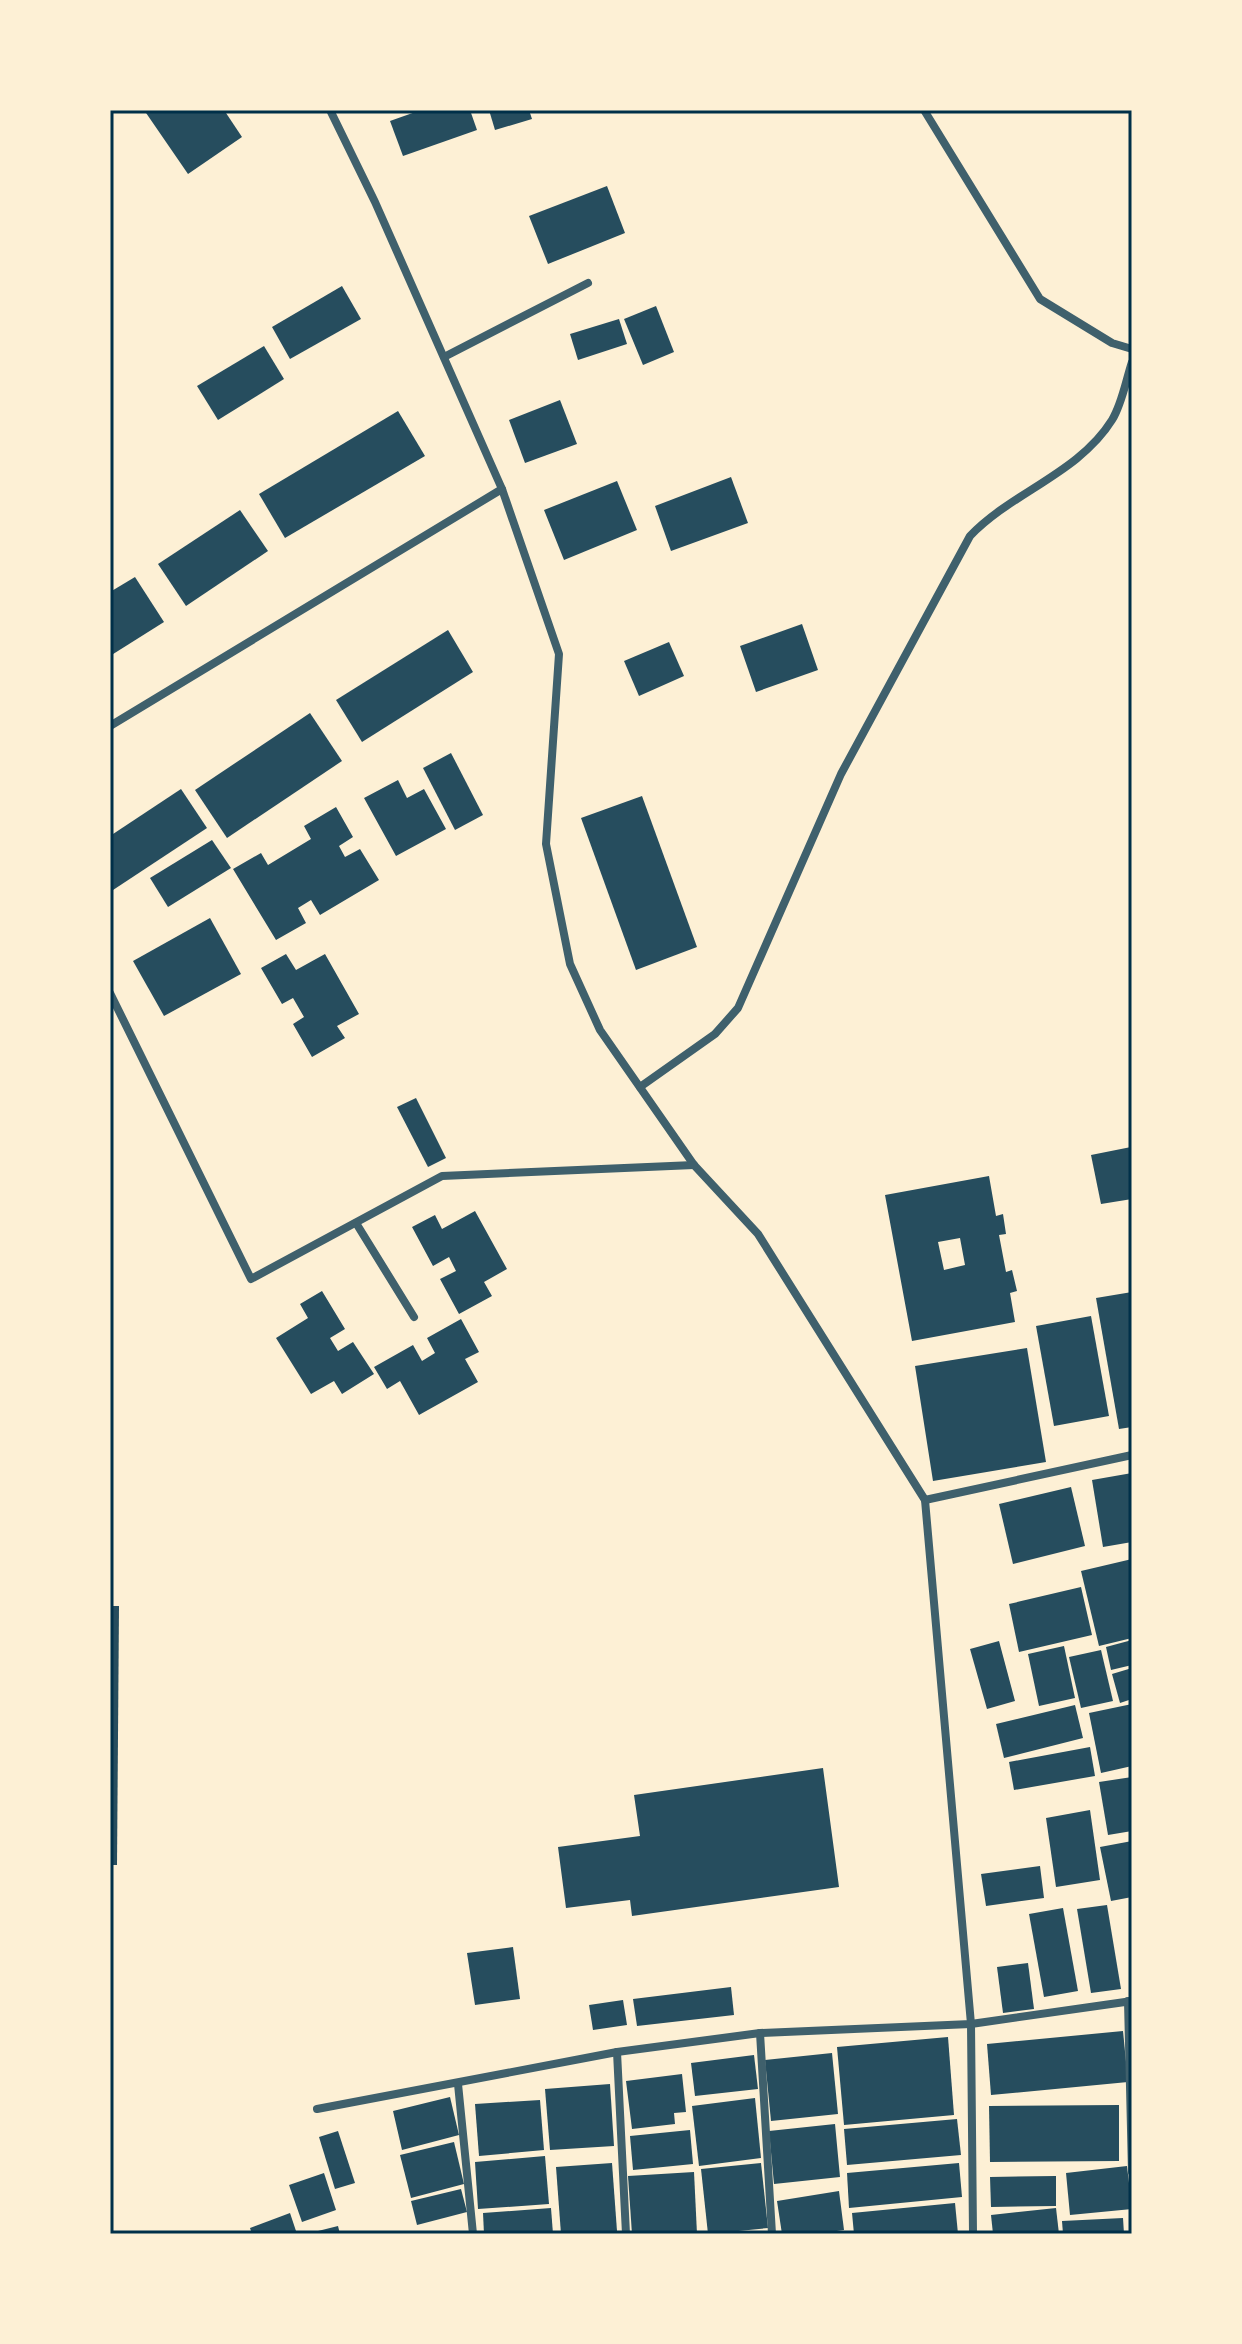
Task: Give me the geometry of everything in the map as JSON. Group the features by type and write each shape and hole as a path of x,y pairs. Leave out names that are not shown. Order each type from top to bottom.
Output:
{"street":[{"path":"330,110 375,202 502,489 559,654 546,844 570,964 600,1030 694,1165 758,1234 925,1500 971,2024 973,2234"},
{"path":"924,110 1040,299 1112,343 1132,349"},
{"path":"444,357 588,283"},
{"path":"640,1087 715,1034 738,1008 841,774 970,536 988,517 1087,451 1113,418 1132,362"},
{"path":"110,726 502,489"},
{"path":"110,993 251,1279 442,1176 694,1165"},
{"path":"356,1223 414,1317"},
{"path":"925,1500 1132,1455"},
{"path":"317,2109 617,2052 760,2033 971,2024 1130,2001 1132,2172"},
{"path":"760,2033 772,2234"},
{"path":"617,2052 626,2234"},
{"path":"458,2084 473,2234"}],"building":[{"path":"144,110 224,110 242,137 188,174"},
{"path":"421,110 470,110 477,130 403,156 390,121"},
{"path":"489,110 529,110 532,119 495,130"},
{"path":"607,186 625,233 548,264 529,216"},
{"path":"342,286 361,319 290,359 272,327"},
{"path":"656,306 674,352 643,365 624,319"},
{"path":"619,319 627,344 578,360 570,334"},
{"path":"264,346 284,379 218,420 197,386"},
{"path":"560,400 577,444 525,463 509,420"},
{"path":"398,411 425,456 285,538 259,494"},
{"path":"731,477 748,523 671,551 655,506"},
{"path":"617,481 637,530 564,560 544,510"},
{"path":"240,510 268,551 186,606 158,564"},
{"path":"135,577 164,622 110,656 110,592"},
{"path":"802,624 818,670 756,692 740,646"},
{"path":"448,630 473,672 362,742 336,700"},
{"path":"669,642 684,676 639,696 624,661"},
{"path":"310,713 342,761 227,838 195,790"},
{"path":"451,753 483,815 455,830 423,768"},
{"path":"398,780 407,798 424,789 446,829 396,856 364,798"},
{"path":"181,789 207,828 110,892 110,836"},
{"path":"642,796 697,947 636,970 581,818"},
{"path":"336,807 353,837 339,846 345,857 360,849 379,880 320,915 311,900 298,908 306,923 276,940 233,869 261,853 268,865 311,839 304,826"},
{"path":"212,840 231,868 168,907 150,878"},
{"path":"210,918 241,974 164,1016 133,961"},
{"path":"286,954 296,970 325,954 359,1014 337,1026 345,1038 312,1057 293,1024 304,1017 293,998 282,1004 261,968"},
{"path":"416,1098 446,1158 428,1167 397,1107"},
{"path":"1131,1147 1132,1199 1101,1204 1091,1155"},
{"path":"989,1176 996,1216 1003,1214 1006,1234 999,1235 1006,1272 1012,1270 1017,1291 1010,1293 1015,1322 912,1341 885,1195","holes":["960,1238 965,1265 944,1270 938,1242"]},
{"path":"475,1211 507,1269 484,1282 492,1296 459,1314 440,1279 456,1271 449,1257 433,1266 412,1227 435,1215 442,1229"},
{"path":"322,1291 345,1329 330,1338 338,1351 353,1342 374,1374 342,1394 334,1381 311,1394 276,1338 308,1318 300,1304"},
{"path":"1132,1292 1132,1427 1119,1429 1096,1298"},
{"path":"1091,1316 1109,1416 1054,1426 1036,1326"},
{"path":"461,1319 479,1352 465,1359 478,1382 419,1415 400,1381 387,1389 374,1367 413,1345 422,1361 435,1353 427,1338"},
{"path":"1027,1348 1046,1462 933,1481 915,1366"},
{"path":"1132,1473 1132,1542 1103,1547 1092,1480"},
{"path":"1071,1487 1085,1546 1013,1564 999,1504"},
{"path":"1132,1559 1132,1638 1099,1646 1081,1571"},
{"path":"1081,1587 1092,1635 1019,1652 1009,1604"},
{"path":"110,1606 119,1606 117,1865 110,1865"},
{"path":"1132,1640 1132,1665 1111,1670 1106,1647"},
{"path":"999,1641 1015,1701 987,1709 970,1649"},
{"path":"1064,1646 1075,1698 1039,1706 1028,1654"},
{"path":"1101,1650 1113,1701 1081,1708 1069,1657"},
{"path":"1132,1668 1132,1699 1120,1703 1112,1674"},
{"path":"1132,1704 1132,1766 1101,1773 1089,1713"},
{"path":"1075,1705 1083,1738 1004,1758 996,1724"},
{"path":"1090,1747 1095,1776 1014,1790 1009,1762"},
{"path":"823,1768 839,1887 632,1916 630,1900 566,1908 558,1847 640,1836 634,1795"},
{"path":"1132,1777 1132,1831 1108,1835 1099,1782"},
{"path":"1090,1810 1100,1880 1056,1887 1046,1818"},
{"path":"1132,1841 1132,1897 1111,1901 1100,1847"},
{"path":"1040,1866 1044,1898 986,1906 981,1874"},
{"path":"1107,1905 1121,1989 1091,1993 1077,1909"},
{"path":"1063,1908 1078,1991 1044,1997 1029,1914"},
{"path":"513,1947 520,1999 475,2005 467,1953"},
{"path":"1028,1963 1034,2009 1003,2013 997,1967"},
{"path":"731,1987 734,2015 637,2026 633,1999"},
{"path":"623,2000 627,2025 593,2030 589,2005"},
{"path":"1123,2031 1128,2082 991,2095 987,2044"},
{"path":"948,2037 954,2115 844,2125 837,2047"},
{"path":"832,2053 838,2114 771,2121 765,2060"},
{"path":"754,2055 758,2089 695,2096 691,2063"},
{"path":"682,2074 686,2112 674,2113 675,2124 632,2129 626,2081"},
{"path":"610,2084 614,2146 550,2150 545,2089"},
{"path":"450,2097 459,2135 402,2150 393,2111"},
{"path":"755,2098 761,2158 699,2166 692,2106"},
{"path":"540,2100 544,2150 479,2156 475,2104"},
{"path":"1119,2105 1119,2161 990,2162 989,2106"},
{"path":"957,2119 961,2155 847,2165 844,2129"},
{"path":"835,2124 840,2177 774,2184 769,2131"},
{"path":"690,2130 693,2164 633,2170 630,2136"},
{"path":"338,2131 355,2183 335,2189 319,2137"},
{"path":"454,2142 464,2184 411,2198 400,2155"},
{"path":"545,2156 549,2204 478,2209 475,2162"},
{"path":"612,2163 617,2231 561,2234 556,2167"},
{"path":"761,2163 768,2228 708,2234 701,2169"},
{"path":"959,2163 962,2197 849,2208 847,2173"},
{"path":"1127,2166 1132,2209 1070,2215 1066,2173"},
{"path":"694,2172 697,2234 632,2234 628,2176"},
{"path":"324,2173 336,2210 302,2222 289,2185"},
{"path":"1056,2176 1056,2206 991,2207 990,2177"},
{"path":"461,2189 467,2212 417,2225 411,2201"},
{"path":"839,2191 844,2230 782,2234 777,2201"},
{"path":"955,2203 958,2234 854,2234 852,2213"},
{"path":"551,2208 553,2234 484,2234 483,2213"},
{"path":"1056,2208 1059,2234 993,2234 991,2215"},
{"path":"290,2213 297,2234 252,2234 250,2228"},
{"path":"1123,2218 1124,2234 1063,2234 1062,2221"},
{"path":"338,2226 340,2234 310,2234 310,2233"}]}
